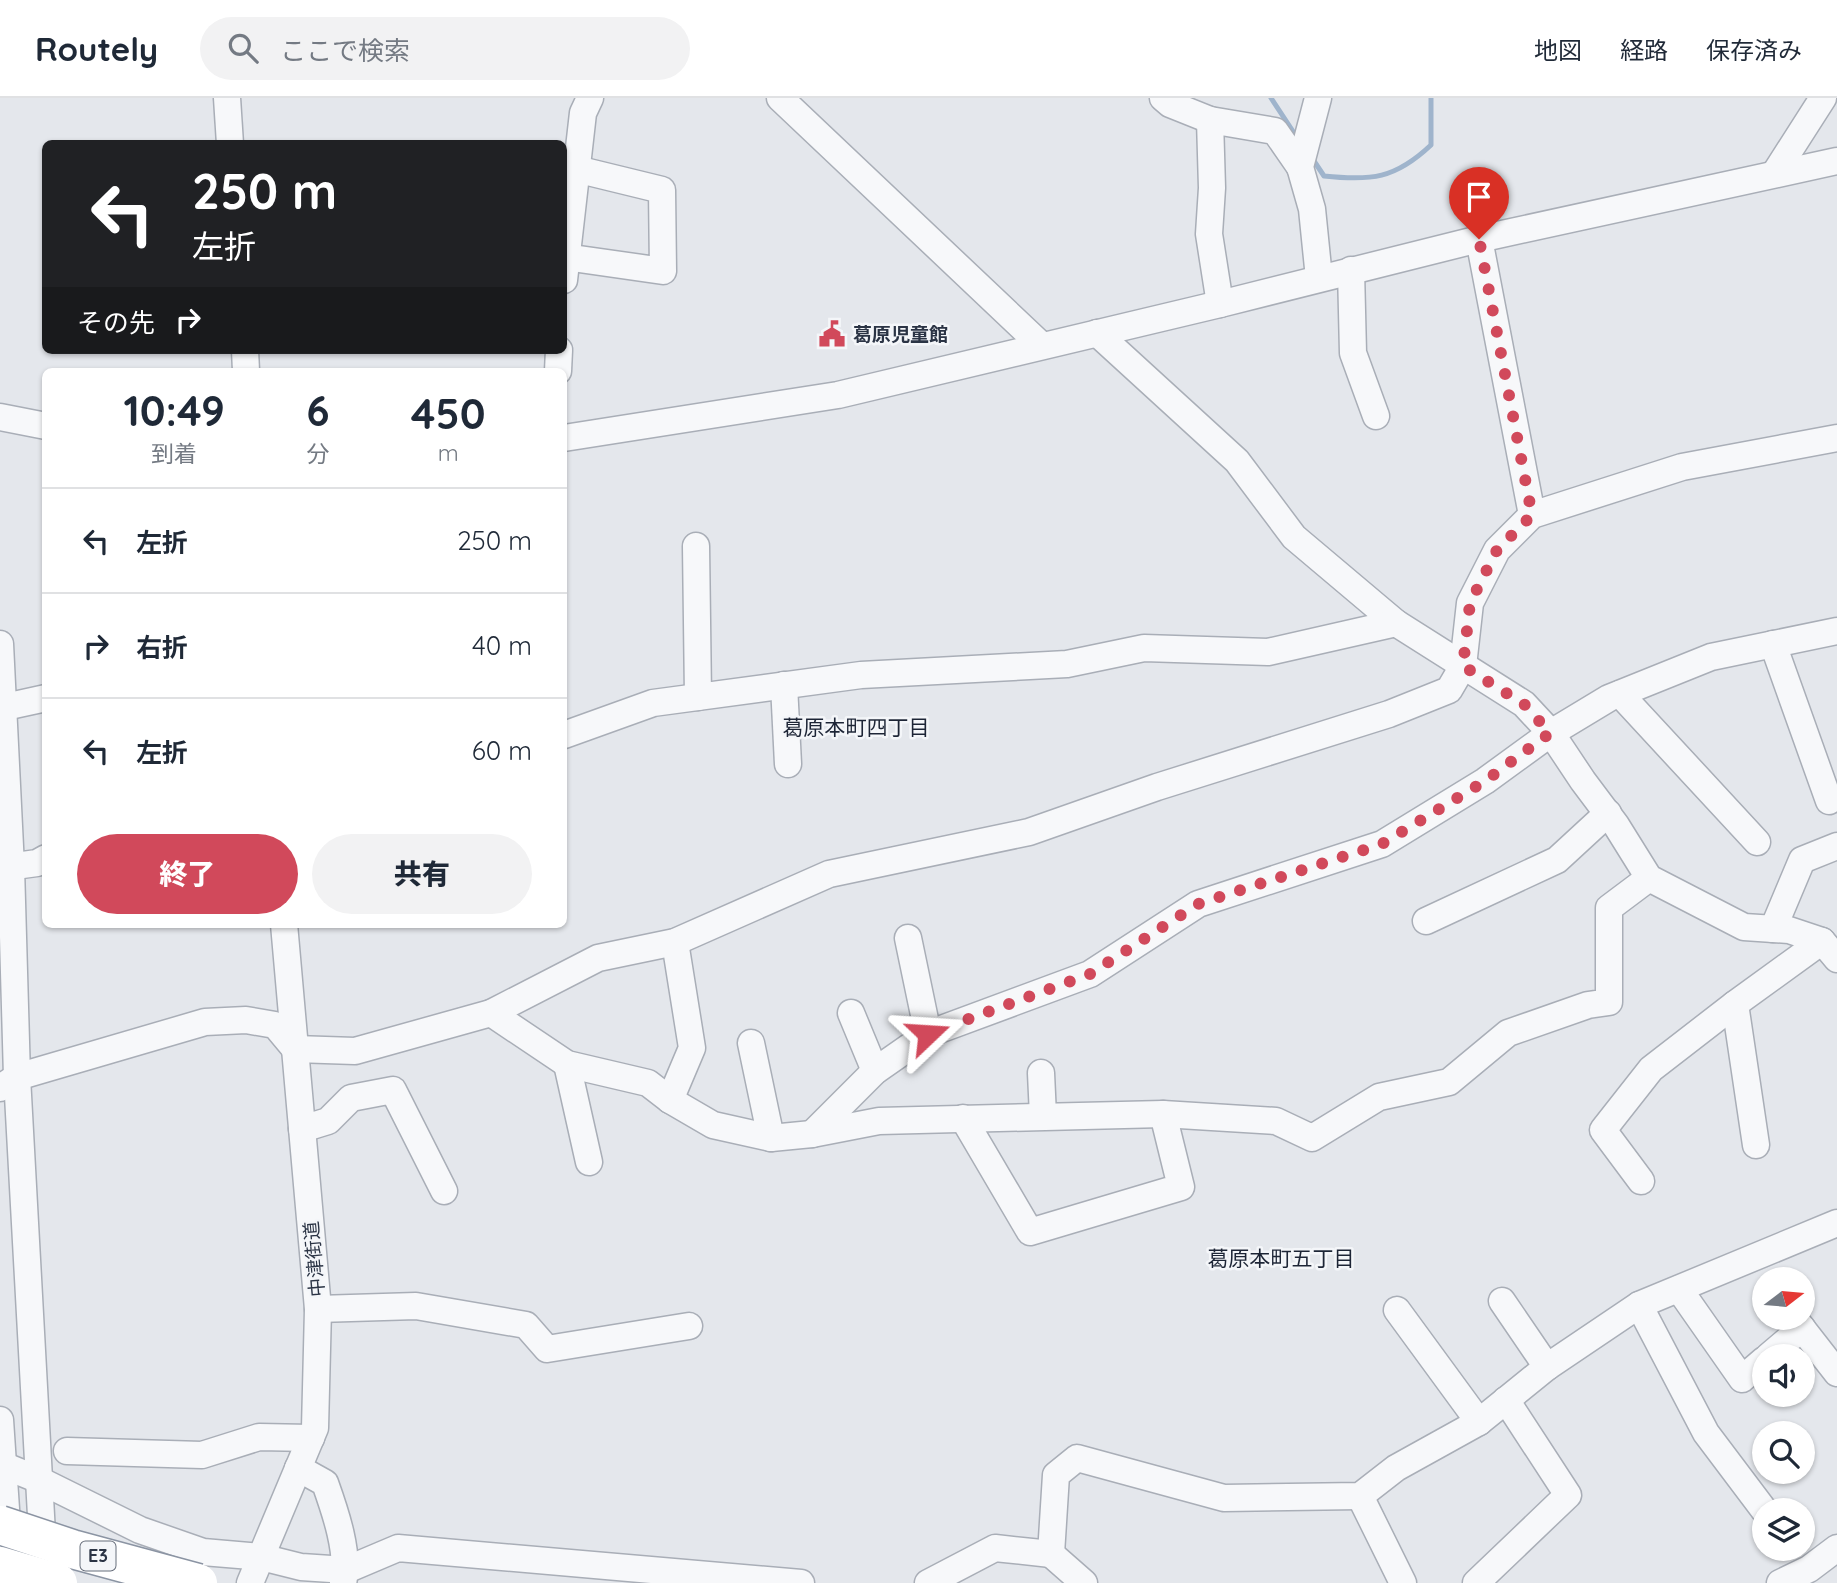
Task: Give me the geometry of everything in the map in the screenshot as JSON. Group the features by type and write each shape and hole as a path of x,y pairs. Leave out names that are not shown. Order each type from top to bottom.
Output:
{"highway":[{"name":"E3","path":"0,1525 72,1549 198,1583"},
{"name":"E3","path":"0,1566 58,1583"}],"street":[{"path":"227,98 230,140"},
{"path":"567,243 583,113 590,98"},
{"path":"780,98 1041,345"},
{"path":"1163,98 1170,104 1210,120 1275,131 1301,165 1312,209 1319,278"},
{"path":"1301,165 1318,98"},
{"path":"1776,173 1823,98"},
{"path":"1210,120 1212,188 1209,234 1220,304"},
{"path":"567,439 838,395 1479,239 1837,161"},
{"path":"567,268 663,271 662,190 576,169"},
{"path":"1479,239 1532,515"},
{"path":"1351,270 1353,353 1376,416"},
{"path":"1097,332 1237,461 1294,537 1396,623 1524,704 1550,733 1608,813 1649,878 1744,927 1789,930 1829,950"},
{"path":"0,417 42,425"},
{"path":"8,1082 205,1022 246,1020 275,1025 295,1049 355,1051 491,1013 598,958 674,942 829,874 1029,832 1157,787 1389,715 1449,690 1463,666 1470,603 1497,550 1532,515 1682,467 1837,438"},
{"path":"696,545 698,697"},
{"path":"567,734 653,703 784,685 861,675 1067,664 1144,648 1268,652 1396,623"},
{"path":"812,1134 875,1071 928,1034 1090,974 1198,904 1382,844 1485,781 1550,733 1620,694 1711,657 1837,631"},
{"path":"0,644 8,1082 45,1583"},
{"path":"1773,644 1829,801"},
{"path":"784,685 788,764"},
{"path":"1620,694 1757,842"},
{"path":"1,708 42,699"},
{"path":"1426,921 1557,860 1608,813"},
{"path":"1773,929 1802,860 1837,846"},
{"path":"6,867 42,860"},
{"path":"491,1013 567,1064 648,1083 670,1100 713,1125 771,1138 812,1134 879,1121 1163,1114 1276,1121 1312,1138 1378,1097 1449,1082 1508,1033 1588,1005 1609,1002 1609,908 1649,878"},
{"name":"中津街道","path":"250,1583 315,1428 318,1309 285,928"},
{"path":"908,938 928,1034"},
{"path":"670,1100 692,1048 674,942"},
{"path":"1641,1181 1603,1130 1651,1069 1735,1004 1829,950"},
{"path":"1735,1004 1756,1145"},
{"path":"851,1013 875,1071"},
{"path":"751,1043 771,1138"},
{"path":"567,1064 589,1162"},
{"path":"1041,1073 1043,1116"},
{"path":"302,1129 328,1121 351,1098 393,1090 444,1191"},
{"path":"963,1118 1030,1232 1181,1187 1163,1114"},
{"path":"1762,1267 1837,1223"},
{"path":"1051,1554 1056,1475 1077,1458 1224,1498 1360,1496 1396,1468 1479,1422 1547,1367 1639,1305 1679,1289 1752,1271"},
{"path":"1679,1289 1742,1379 1752,1370"},
{"path":"1502,1301 1547,1367"},
{"path":"1639,1305 1706,1433 1755,1498"},
{"path":"318,1309 416,1306 526,1325 547,1349 689,1326"},
{"path":"1397,1310 1479,1422"},
{"path":"1780,1344 1792,1330"},
{"path":"1803,1330 1837,1373"},
{"path":"1476,1583 1568,1495 1506,1400"},
{"path":"0,1420 11,1583"},
{"path":"67,1451 202,1454 259,1437 311,1438"},
{"path":"1,1464 140,1530 203,1552 261,1557 345,1577 398,1548 800,1583"},
{"path":"298,1468 326,1483 336,1515 345,1577"},
{"path":"1360,1496 1403,1583"},
{"path":"928,1583 995,1548 1051,1554 1084,1583"},
{"path":"1815,1555 1837,1548"},
{"path":"1780,1583 1799,1561"}],"waterway":[{"path":"1271,98 1298,139"},
{"path":"1312,158 1324,176 1369,177 1382,175 1406,165 1431,145 1431,98"}],"place":[{"name":"葛原児童館","path":"832,334"}],"district":[{"name":"葛原本町四丁目","path":"856,728"},
{"name":"葛原本町五丁目","path":"1281,1259"}],"route":[{"path":"928,1034 1090,974 1198,904 1382,844 1485,781 1550,733 1524,704 1463,666 1470,603 1497,550 1532,515 1479,239"}]}
